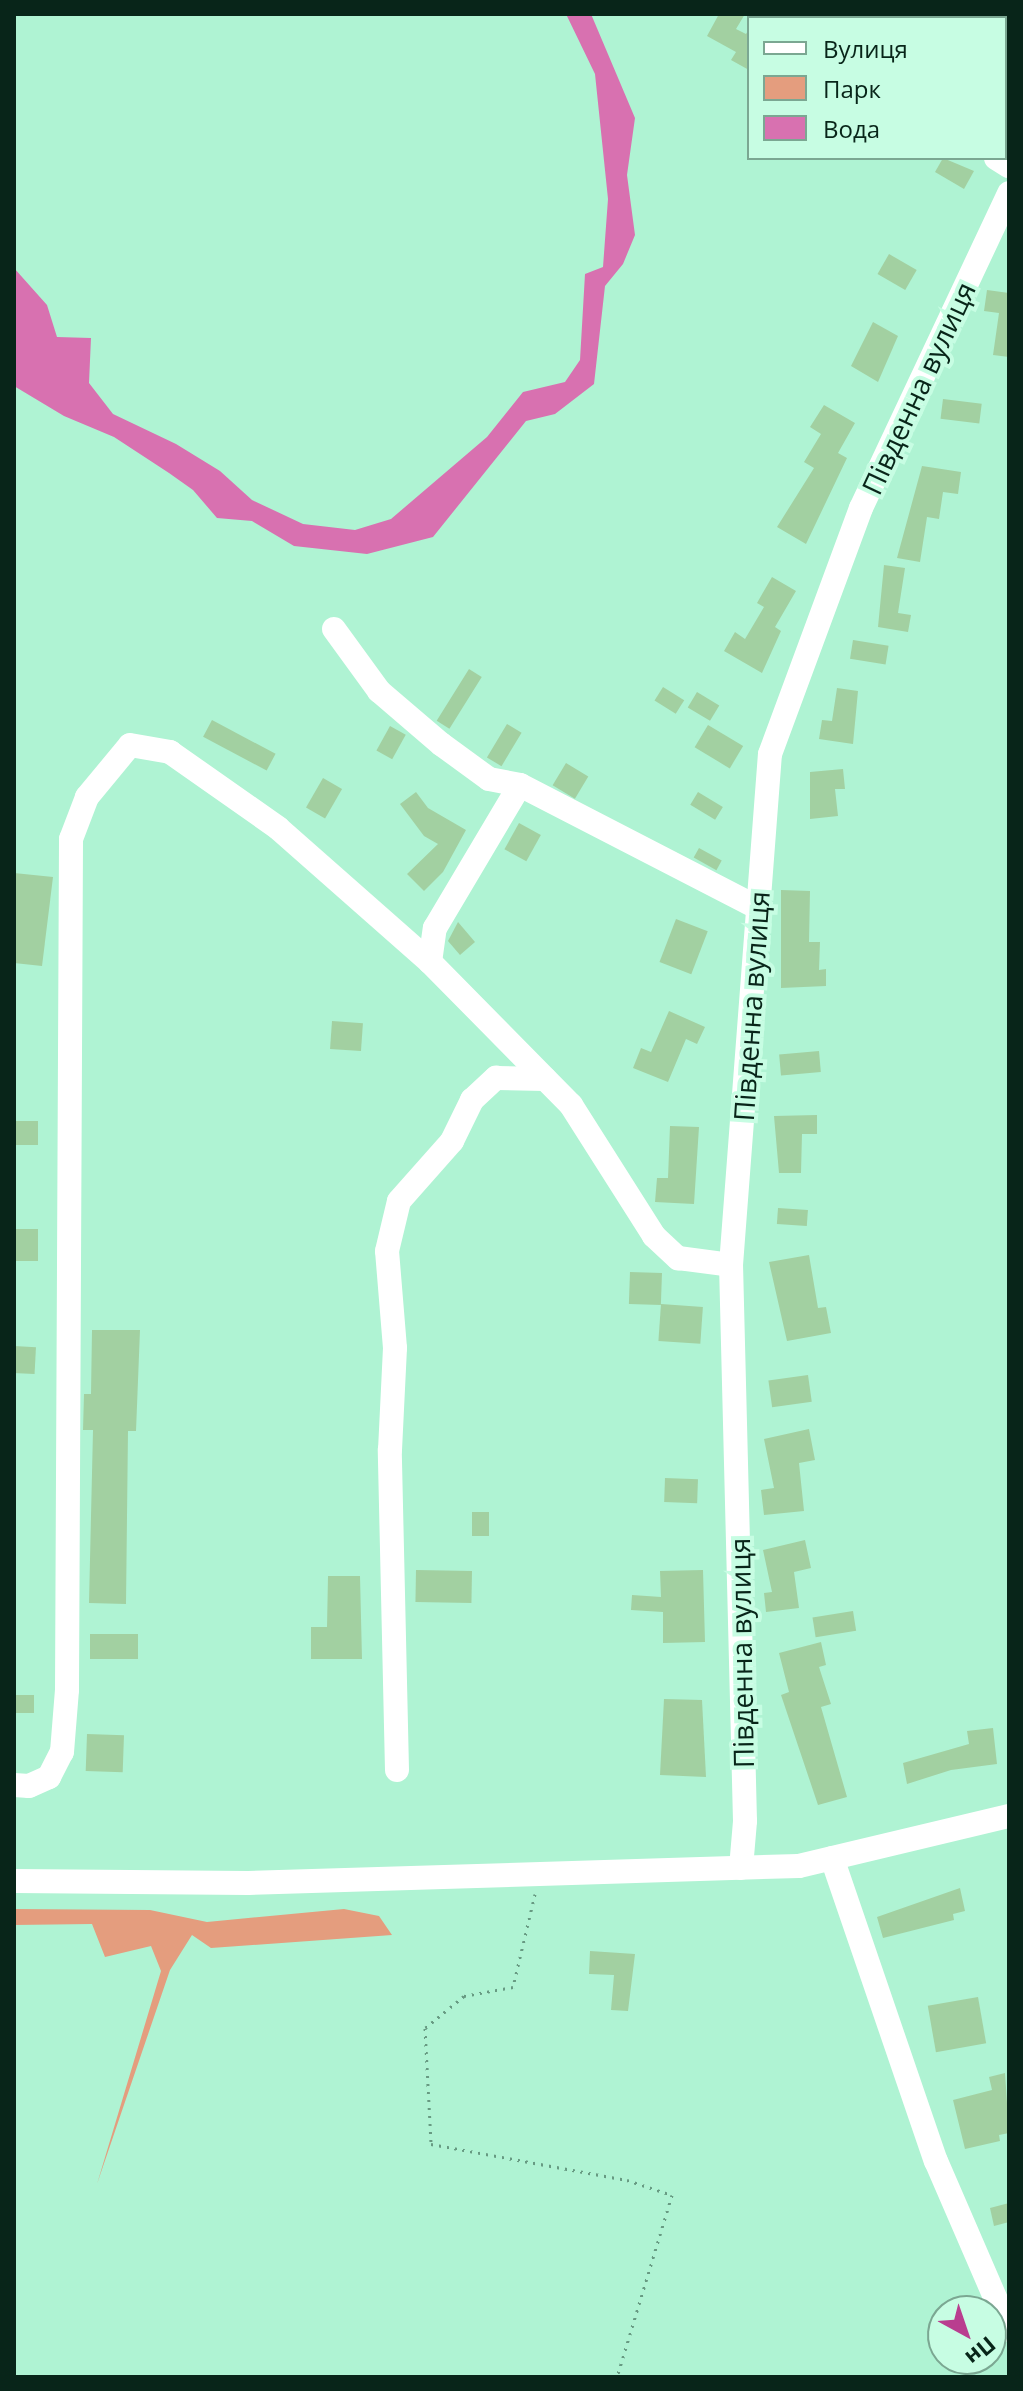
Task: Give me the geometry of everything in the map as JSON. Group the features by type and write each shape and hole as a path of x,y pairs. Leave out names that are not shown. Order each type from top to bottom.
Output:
{"street":[{"name":"Південна вулиця","path":"741,1868 745,1821 731,1265 770,754 861,508 1009,193"},
{"path":"334,629 379,691 441,744 489,779 520,785 758,908"},
{"path":"14,1785 49,1777 64,1736 71,839 87,797 130,745 170,752 278,828 430,962 571,1105 654,1236 678,1258 731,1265"},
{"path":"430,962 435,928 520,785"},
{"path":"397,1770 390,1450 395,1348 387,1251 399,1201 452,1141 472,1100 496,1078 545,1079"},
{"path":"14,1881 248,1883 799,1866 1009,1816"},
{"path":"832,1858 936,2161 1009,2330"}],"path":[{"path":"540,1874 513,1987 464,1996 425,2028 431,2144 627,2180 672,2195 617,2377"}],"green space":[{"path":"14,1909 150,1910 207,1922 344,1909 379,1916 392,1935 211,1948 192,1935 170,1970 97,2184 161,1971 151,1946 105,1957 92,1924 14,1925"}],"water":[{"path":"566,14 591,14 635,118 627,175 635,235 623,264 605,286 594,384 555,414 526,421 433,537 367,554 294,546 252,521 217,518 193,490 114,437 64,416 14,386 14,268 47,305 57,337 91,338 89,383 113,414 176,444 220,471 252,500 303,524 355,530 391,519 487,437 523,392 565,382 580,360 585,274 603,267 608,199 595,74"}],"building":[{"path":"719,14 745,14 736,29 747,32 747,69 731,60 736,52 707,36"},
{"path":"942,160 974,171 964,189 935,172"},
{"path":"889,254 917,270 905,290 878,274"},
{"path":"987,290 1009,293 1009,357 993,355 999,313 984,311"},
{"path":"873,322 898,336 878,382 851,366"},
{"path":"943,399 982,404 979,424 941,419"},
{"path":"824,405 855,423 838,453 847,458 806,544 777,527 814,468 804,462 821,434 810,427"},
{"path":"922,466 961,472 958,494 943,492 939,519 927,517 920,562 897,558"},
{"path":"884,565 905,568 898,613 911,615 908,632 878,627"},
{"path":"772,577 796,591 775,627 781,631 762,673 724,651 735,632 745,639 764,607 757,603"},
{"path":"853,640 889,646 886,664 850,659"},
{"path":"469,669 482,677 449,729 437,721"},
{"path":"663,687 684,700 676,714 655,701"},
{"path":"837,688 858,691 853,744 819,739 822,720 832,721"},
{"path":"697,692 719,705 710,721 688,707"},
{"path":"212,720 276,754 267,771 203,737"},
{"path":"507,724 522,733 501,766 487,757"},
{"path":"708,725 743,746 730,768 695,747"},
{"path":"390,726 406,735 392,759 376,750"},
{"path":"566,763 588,776 575,799 553,785"},
{"path":"843,769 845,789 835,789 838,816 810,819 810,772"},
{"path":"323,778 342,789 325,818 306,807"},
{"path":"416,792 428,808 466,830 443,872 424,891 407,874 438,844 424,836 400,804"},
{"path":"698,792 723,807 715,820 690,805"},
{"path":"519,823 541,835 526,861 504,849"},
{"path":"699,848 722,861 716,870 694,858"},
{"path":"14,873 53,877 42,966 14,963"},
{"path":"781,890 810,891 809,942 820,942 819,970 826,969 826,986 781,988"},
{"path":"676,919 708,931 691,974 660,962"},
{"path":"458,922 475,942 460,955 448,941"},
{"path":"669,1011 705,1027 697,1044 686,1039 668,1082 633,1068 641,1048 651,1052"},
{"path":"332,1021 363,1023 361,1051 330,1049"},
{"path":"819,1051 821,1072 781,1075 779,1054"},
{"path":"817,1115 817,1134 802,1134 801,1173 779,1173 774,1116"},
{"path":"14,1121 38,1121 38,1145 14,1145"},
{"path":"670,1126 699,1127 694,1204 655,1202 657,1178 668,1178"},
{"path":"778,1208 808,1210 807,1226 777,1224"},
{"path":"14,1229 38,1229 38,1261 14,1261"},
{"path":"809,1255 818,1308 826,1307 831,1333 787,1341 769,1262"},
{"path":"630,1272 662,1273 661,1305 629,1304"},
{"path":"661,1304 703,1307 700,1344 658,1341"},
{"path":"92,1330 140,1330 136,1431 128,1431 126,1604 89,1603 93,1430 83,1430 84,1394 91,1394"},
{"path":"14,1346 36,1347 35,1374 14,1373"},
{"path":"808,1375 812,1402 772,1407 768,1381"},
{"path":"809,1429 815,1460 799,1463 804,1511 764,1515 761,1490 774,1488 764,1439"},
{"path":"665,1478 698,1479 697,1503 664,1502"},
{"path":"472,1512 489,1512 489,1536 472,1536"},
{"path":"805,1540 811,1568 794,1572 799,1608 766,1612 764,1593 772,1592 763,1550"},
{"path":"416,1570 472,1571 471,1603 415,1602"},
{"path":"703,1570 705,1642 663,1643 663,1612 631,1610 632,1595 661,1597 660,1571"},
{"path":"328,1576 360,1576 362,1659 311,1659 311,1627 327,1627"},
{"path":"853,1611 856,1631 816,1637 813,1617"},
{"path":"90,1634 138,1634 138,1659 90,1659"},
{"path":"821,1642 826,1665 819,1667 831,1704 821,1707 847,1797 818,1805 781,1695 789,1692 779,1653"},
{"path":"14,1695 34,1695 34,1713 14,1713"},
{"path":"664,1699 702,1700 706,1777 660,1775"},
{"path":"993,1728 997,1764 951,1770 907,1784 903,1763 969,1744 967,1731"},
{"path":"87,1734 124,1735 123,1772 86,1771"},
{"path":"960,1888 965,1911 953,1914 954,1920 883,1938 877,1917"},
{"path":"590,1951 635,1954 628,2011 611,2010 614,1975 589,1974"},
{"path":"978,1997 986,2043 936,2052 928,2006"},
{"path":"1005,2073 1009,2133 999,2135 1000,2141 965,2149 953,2100 992,2090 989,2077"},
{"path":"1009,2203 1009,2222 994,2226 990,2208"}]}
